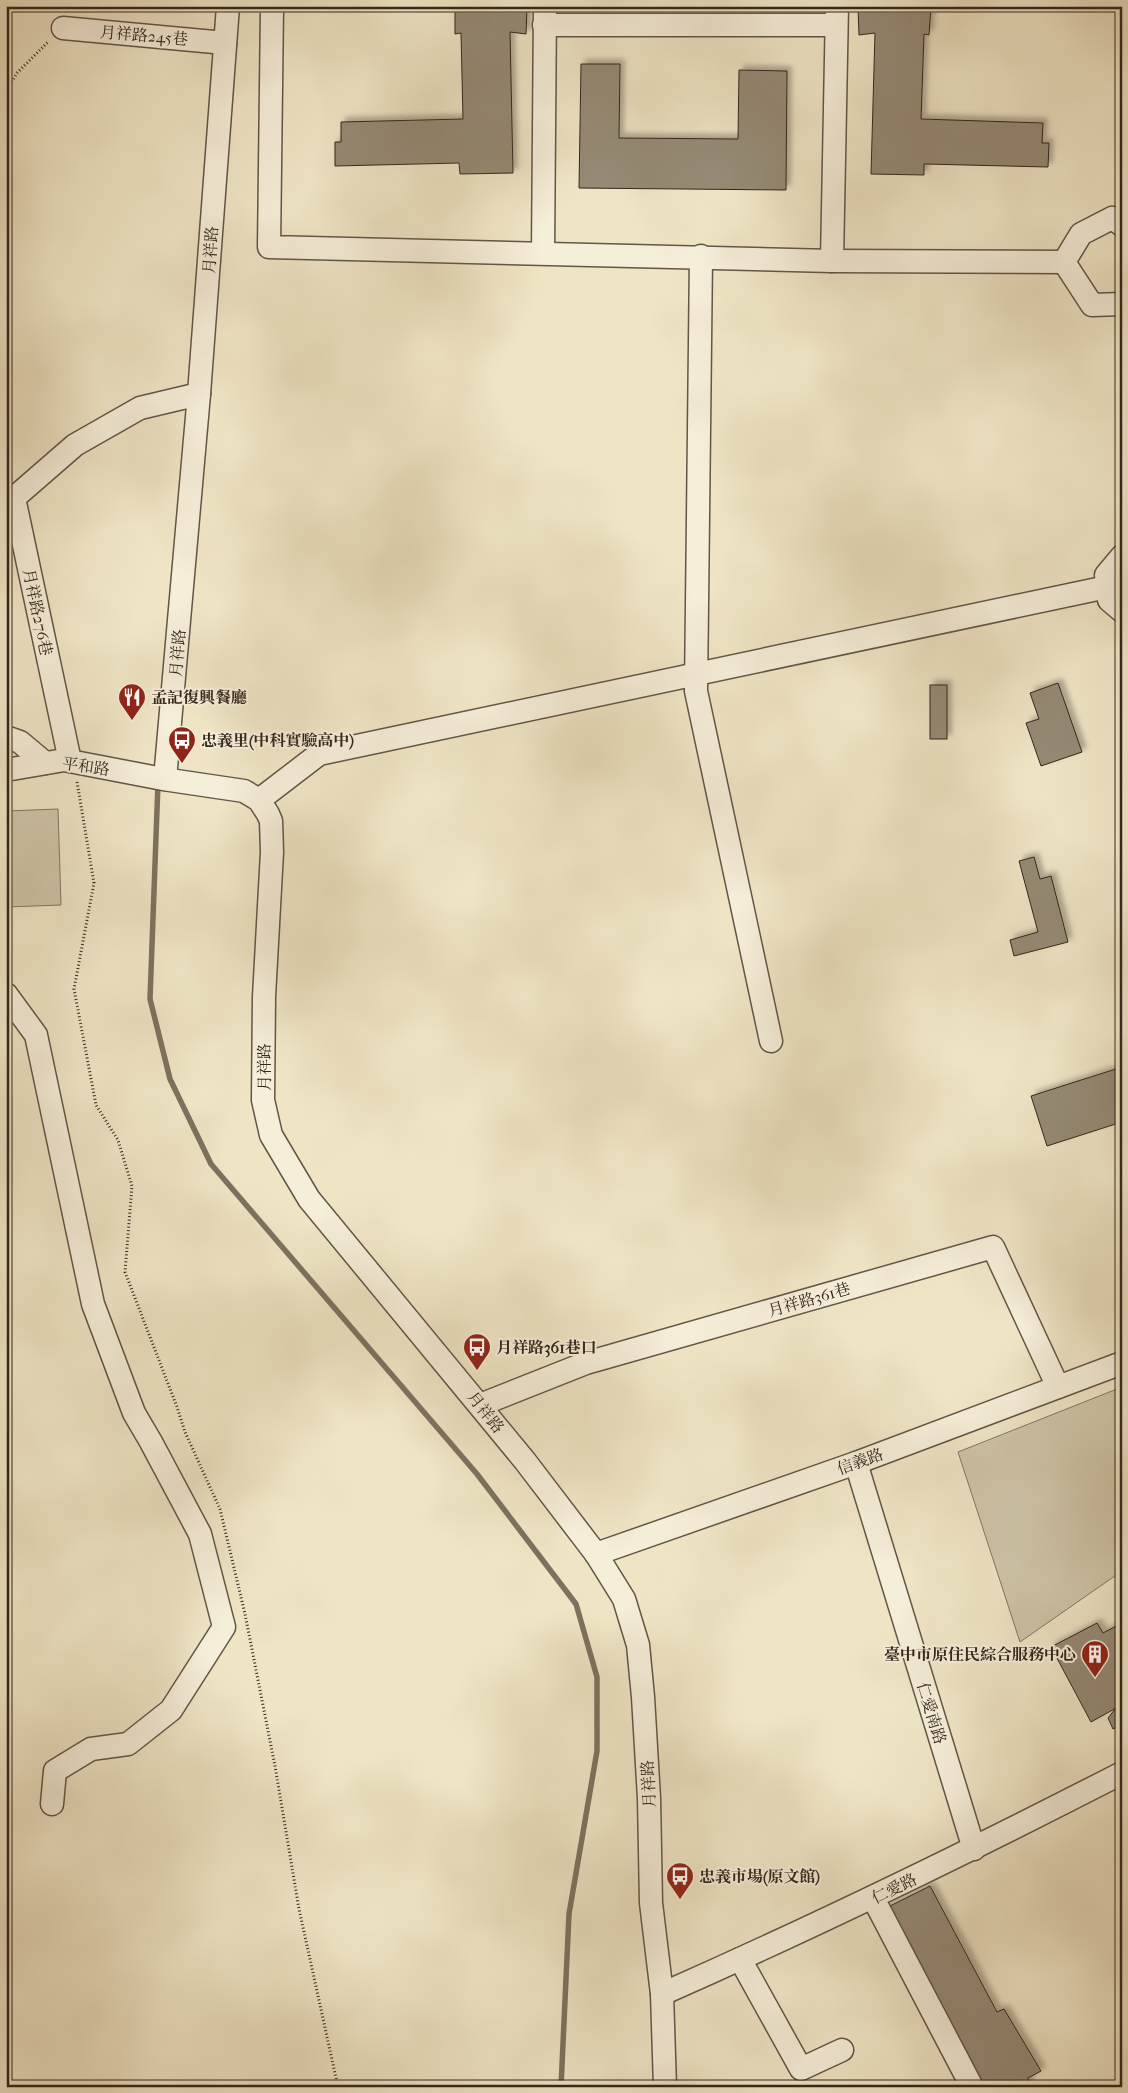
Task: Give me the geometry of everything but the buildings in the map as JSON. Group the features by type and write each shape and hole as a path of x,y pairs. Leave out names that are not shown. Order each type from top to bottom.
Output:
{"street":[{"name":"月祥路","path":"160,778 228,6"},
{"path":"272,6 269,247 701,256 832,262 1064,262"},
{"path":"543,253 545,16 837,16 832,262"},
{"name":"月祥路245巷","path":"63,28 225,42"},
{"path":"1064,262 1081,234 1112,218 1122,224"},
{"path":"701,256 696,691 771,1041"},
{"path":"1064,262 1092,305 1122,304"},
{"path":"16,497 75,445 140,408 194,395"},
{"name":"月祥路276巷","path":"16,497 14,498 72,762"},
{"path":"1122,556 1106,575 1109,600 1122,611"},
{"path":"160,778 244,790 259,800 319,754 1108,587"},
{"path":"6,737 20,742 45,763"},
{"name":"平和路","path":"6,770 45,763 72,762 160,778"},
{"name":"月祥路","path":"259,800 271,820 272,836 264,997 263,1100 272,1135 309,1199 480,1405 596,1554 624,1599 638,1644 650,1798 651,1903 662,1994 665,2087"},
{"path":"6,994 36,1035 93,1304 134,1413 152,1442 200,1534 224,1627 171,1710 128,1744 91,1749 55,1771 52,1804"},
{"name":"月祥路361巷","path":"480,1405 586,1362 993,1247 1058,1386"},
{"name":"信義路","path":"596,1554 856,1463 1122,1363"},
{"name":"仁愛南路","path":"856,1463 974,1849"},
{"name":"仁愛路","path":"662,1994 873,1898 974,1849 1122,1773"},
{"path":"873,1898 972,2087"},
{"path":"740,1959 801,2069 842,2050"}],"path":[{"path":"6,91 17,73 63,28"},
{"path":"6,450 16,497"},
{"path":"72,762 94,883 74,989 96,1105 118,1140 132,1186 125,1272 185,1432 220,1509 245,1614 275,1766 299,1909 338,2087"}],"shaded area":[{"path":"58,809 61,905 6,907 6,811"},
{"path":"1122,1387 1122,1571 1020,1642 958,1452"}],"waterway":[{"path":"158,783 150,999 170,1079 211,1164 477,1474 576,1604 597,1677 597,1751 569,1914 561,2087"}],"place":[{"name":"孟記復興餐廳","path":"132,721"},
{"name":"忠義里(中科實驗高中)","path":"182,764"},
{"name":"月祥路361巷口","path":"477,1371"},
{"name":"臺中市原住民綜合服務中心","path":"1095,1678"},
{"name":"忠義市場(原文館)","path":"680,1900"}]}
